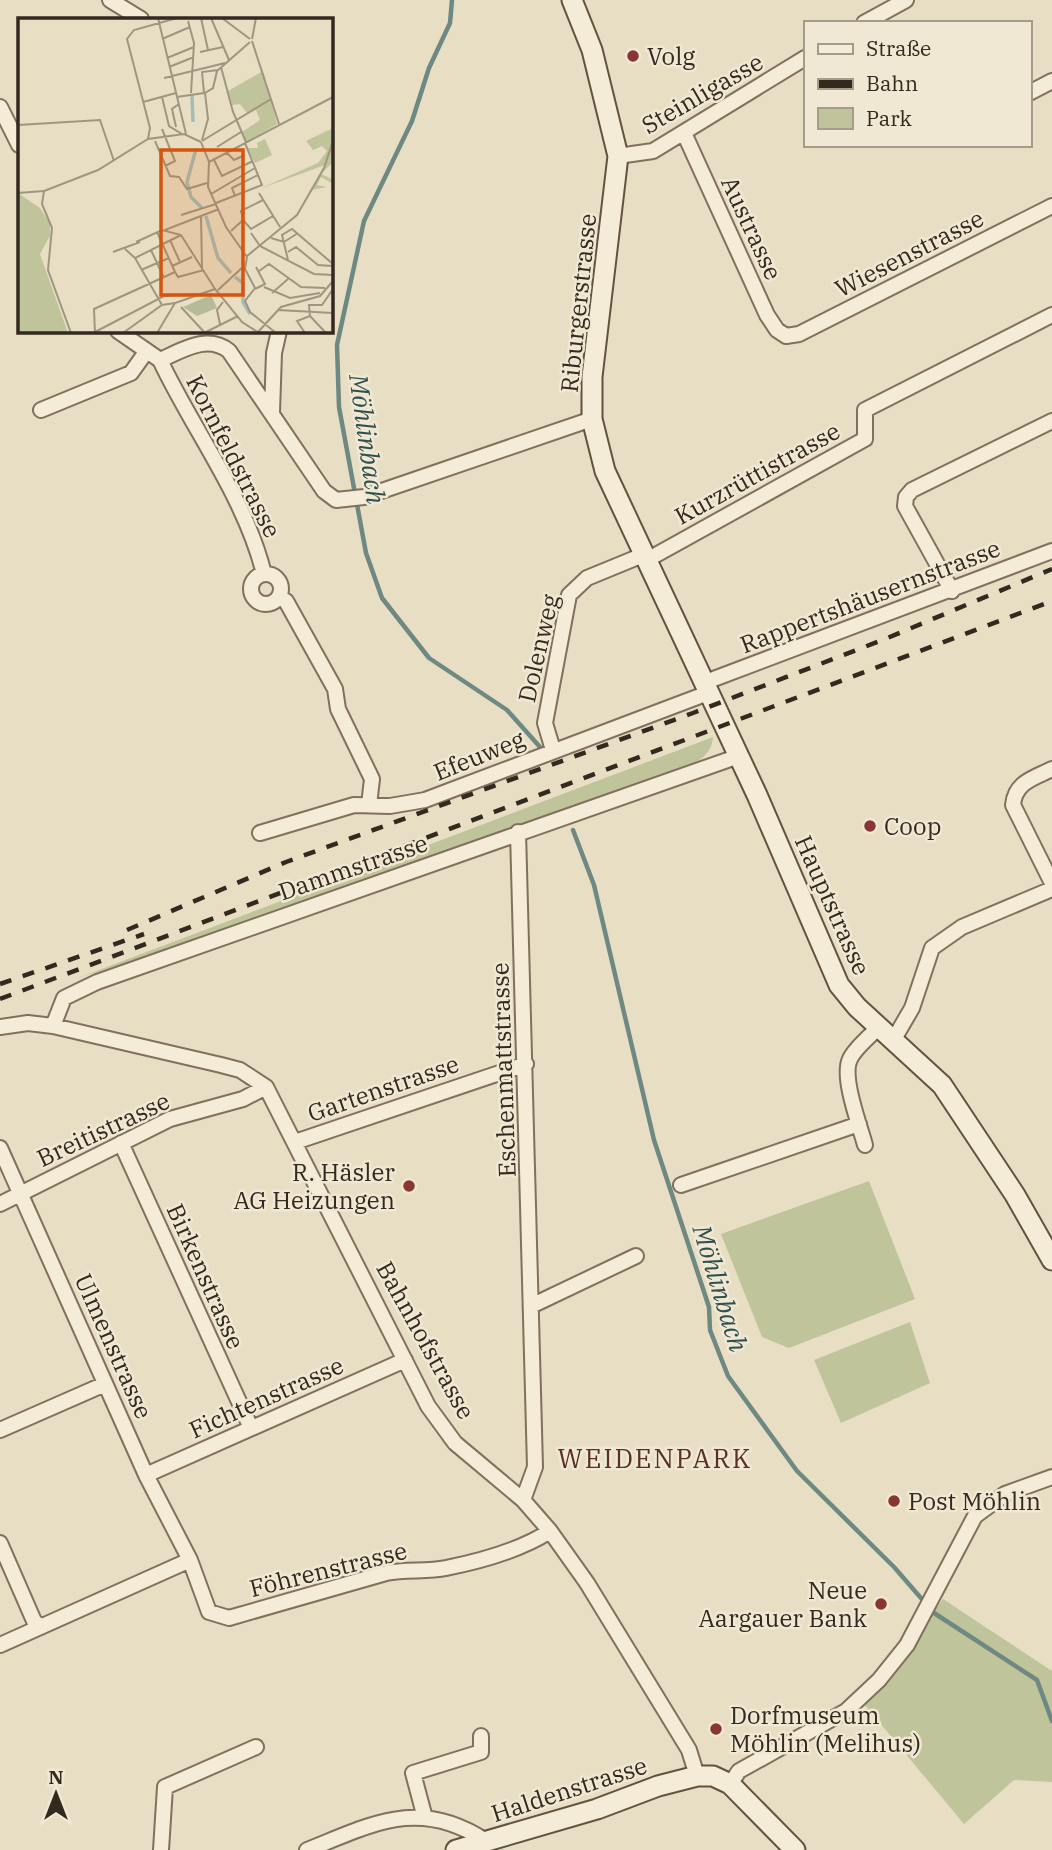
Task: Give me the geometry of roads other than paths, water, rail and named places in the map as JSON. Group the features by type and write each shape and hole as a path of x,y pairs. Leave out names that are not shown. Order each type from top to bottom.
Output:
{"street":[{"path":"110,0 139,18"},
{"name":"Riburgerstrasse","path":"572,0 592,50 618,156 592,377 592,419 605,471 739,756"},
{"path":"868,21 906,0"},
{"name":"Steinligasse","path":"618,156 653,151 804,59"},
{"path":"1031,92 1052,81"},
{"path":"0,107 18,143"},
{"name":"Austrasse","path":"684,133 767,315 777,330 786,336"},
{"name":"Wiesenstrasse","path":"786,336 799,334 1052,206"},
{"name":"Kurzrüttistrasse","path":"644,558 865,439 864,410 1052,315"},
{"path":"119,332 160,360 200,343 221,345 229,351 324,491 336,500 358,498 592,419"},
{"path":"272,412 274,353 279,332"},
{"path":"41,410 131,373 146,352"},
{"name":"Kornfeldstrasse","path":"160,360 232,494 259,554 264,574"},
{"path":"952,591 905,506 906,497 912,490 1052,421"},
{"name":"Rappertshäusernstrasse","path":"706,688 1052,551"},
{"name":"Dolenweg","path":"553,751 545,723 569,595 587,579 644,558"},
{"name":"Kornfeldstrasse","path":"264,574 274,575 281,583 279,597 268,604 258,603 252,595 251,586 255,578 264,574"},
{"name":"Kornfeldstrasse","path":"279,597 286,601 335,689 338,709 372,779 369,805"},
{"name":"Efeuweg","path":"260,833 354,805 390,806 425,800 706,688"},
{"name":"Dammstrasse","path":"52,1026 64,998 97,982 739,756"},
{"name":"Hauptstrasse","path":"739,756 831,970 857,1007 942,1085 1015,1195 1052,1260"},
{"path":"1052,769 1020,785 1014,793 1013,805 1052,883"},
{"name":"Eschenmattstrasse","path":"519,832 536,1467 523,1500"},
{"path":"865,1145 848,1066 850,1057 887,1033 912,1008 932,948 962,927 1052,889"},
{"path":"0,1027 28,1023 52,1026 240,1070 266,1087"},
{"name":"Gartenstrasse","path":"295,1142 526,1064"},
{"name":"Bahnhofstrasse","path":"266,1087 428,1406 455,1443 523,1500 550,1531 587,1583 689,1750 696,1776"},
{"name":"Breitistrasse","path":"0,1204 170,1119 243,1099 266,1087"},
{"path":"681,1185 859,1124"},
{"name":"Birkenstrasse","path":"121,1143 251,1428"},
{"name":"Ulmenstrasse","path":"0,1149 146,1475 190,1560"},
{"path":"531,1306 636,1256"},
{"name":"Fichtenstrasse","path":"146,1475 405,1360"},
{"path":"0,1430 105,1384"},
{"path":"730,1784 739,1772 846,1711 879,1680 906,1645 975,1516 1005,1494 1052,1476"},
{"name":"Föhrenstrasse","path":"190,1560 209,1612 229,1618 386,1573 412,1568 444,1569 529,1544 550,1531"},
{"path":"0,1543 34,1621 41,1627"},
{"path":"0,1645 190,1560"},
{"path":"425,1818 413,1773 481,1752 481,1736"},
{"path":"161,1850 165,1787 256,1747"},
{"path":"696,1776 713,1776 730,1784 795,1850"},
{"name":"Haldenstrasse","path":"456,1850 696,1776"},
{"path":"307,1850 384,1820 425,1818 464,1827 486,1842"}],"waterway":[{"name":"Möhlinbach","path":"452,0 450,23 429,68 412,121 364,221 337,345 339,407 366,553 382,598 429,658 507,710 540,747"},
{"name":"Möhlinbach","path":"573,830 594,885 654,1140 709,1307 710,1330 728,1376 797,1471 894,1567 934,1613 1037,1680 1052,1721"}],"railway":[{"path":"127,930 286,862 693,713 885,639 1052,569"},
{"path":"0,999 1052,601"},
{"path":"0,984 144,934"}],"place":[{"name":"Volg","path":"633,56"},
{"name":"Coop","path":"870,826"},
{"name":"R. Häsler AG Heizungen","path":"409,1186"},
{"name":"Post Möhlin","path":"894,1501"},
{"name":"Neue Aargauer Bank","path":"881,1604"},
{"name":"Dorfmuseum Möhlin (Melihus)","path":"716,1729"}],"district":[{"name":"WEIDENPARK","path":"655,1458"}]}
